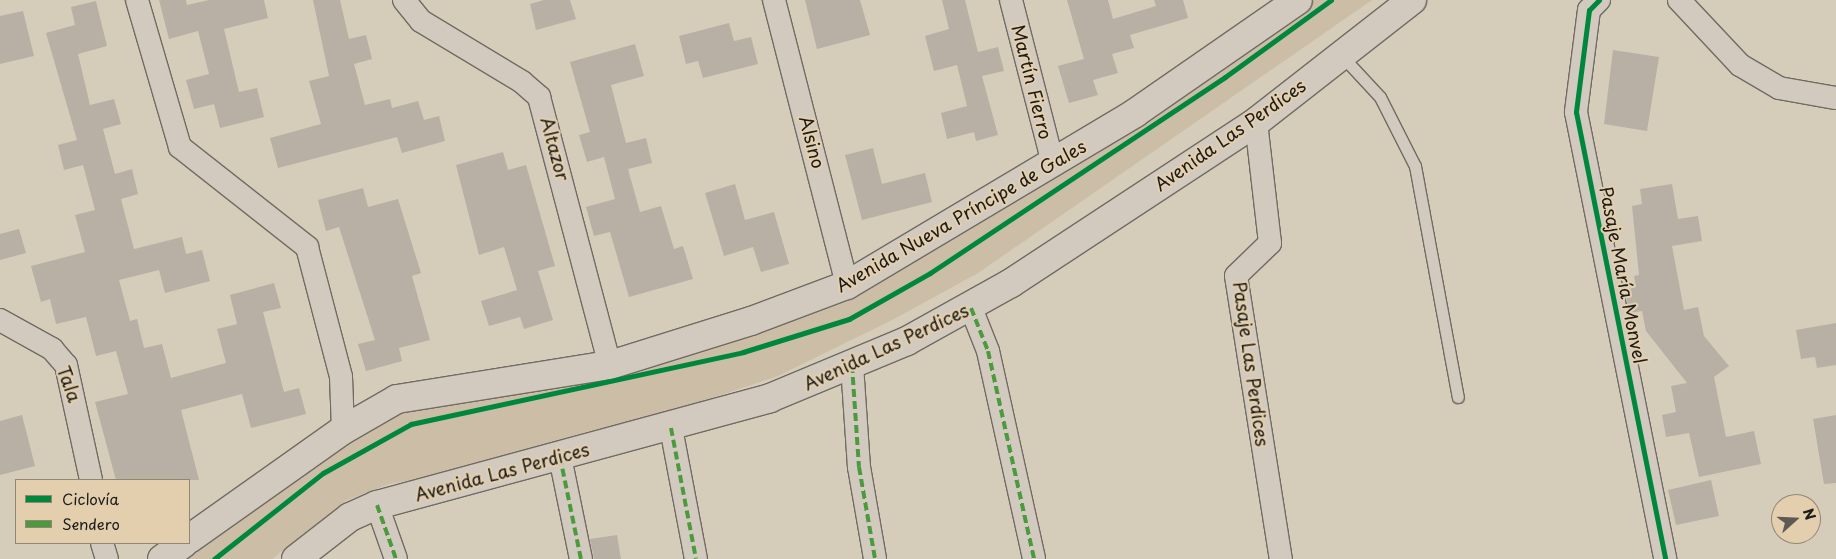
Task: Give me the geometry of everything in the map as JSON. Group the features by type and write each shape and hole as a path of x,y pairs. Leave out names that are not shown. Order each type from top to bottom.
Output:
{"main road":[{"name":"Avenida Nueva Príncipe de Gales","path":"190,538 343,430 397,399 610,365 751,321 847,285 1135,113 1298,0"},
{"name":"Avenida Las Perdices","path":"296,559 350,517 377,505 672,428 770,398 852,365 971,308 1256,122 1412,0"},
{"path":"162,559 183,544"}],"street":[{"path":"137,0 180,147 307,247 341,377 343,430"},
{"name":"Altazor","path":"404,0 421,21 522,82 539,97 610,365"},
{"name":"Alsino","path":"774,0 847,285"},
{"name":"Martín Fierro","path":"1011,0 1053,163"},
{"name":"Pasaje María Monvel","path":"1599,0 1590,10 1576,112 1665,559"},
{"path":"1679,0 1740,65 1779,88 1836,98"},
{"name":"Pasaje Las Perdices","path":"1256,122 1270,242 1236,276 1281,559"},
{"path":"971,308 988,351 1034,559"},
{"name":"Tala","path":"0,320 52,349 66,365 74,386 91,479"},
{"path":"852,365 859,467 875,559"},
{"path":"672,428 696,559"},
{"path":"560,457 581,559"},
{"path":"377,505 396,559"},
{"path":"102,544 107,559"}],"lane":[{"path":"1341,55 1380,97 1415,166 1458,397"}],"shaded area":[{"path":"1314,0 1372,0 978,273 894,319 778,376 673,411 582,433 451,473 389,484 347,500 272,559 185,559 354,436 413,405 824,308 1122,136"}],"building":[{"path":"159,0 186,0 187,5 209,0 264,0 268,18 224,29 239,92 257,88 264,117 220,128 214,104 194,109 186,80 209,74 198,31 169,39"},
{"path":"313,0 340,0 349,39 366,35 372,59 354,64 365,105 390,99 392,108 418,101 424,120 439,116 445,141 402,153 397,137 278,168 270,138 321,124 309,81 329,76"},
{"path":"544,0 570,0 576,19 536,30 530,4"},
{"path":"805,0 860,0 870,35 817,49"},
{"path":"942,0 965,0 978,52 998,47 1004,71 982,76 998,135 976,141 974,132 947,139 941,113 967,106 957,65 934,71 925,36 949,29"},
{"path":"1067,0 1108,0 1113,19 1156,6 1154,0 1183,0 1188,18 1130,35 1134,48 1112,54 1118,73 1093,80 1098,95 1069,103 1058,66 1084,59"},
{"path":"96,1 107,46 78,54 90,105 114,99 121,124 103,129 115,174 132,169 138,194 121,199 134,249 182,237 186,254 202,250 210,281 165,293 159,270 119,280 130,321 137,319 144,348 162,344 171,378 226,363 217,329 237,324 230,295 274,283 281,308 263,312 284,392 299,388 306,414 251,428 242,394 181,410 199,480 116,479 95,402 128,394 116,351 96,356 86,317 56,324 50,299 41,302 31,266 85,252 75,215 95,210 83,165 64,170 58,145 77,140 46,33 75,25 71,7"},
{"path":"23,11 34,56 0,64 0,16"},
{"path":"729,23 734,41 751,37 758,64 703,78 698,61 686,64 679,36"},
{"path":"635,44 644,76 611,85 626,143 646,138 652,163 628,169 640,212 661,206 674,249 683,246 693,279 629,297 610,232 594,236 586,207 615,199 604,157 587,162 579,135 590,132 570,62"},
{"path":"1613,50 1659,57 1647,131 1604,124"},
{"path":"873,148 882,184 925,173 932,202 862,220 845,155"},
{"path":"503,152 508,170 526,165 555,266 538,271 553,320 524,329 520,317 489,326 481,301 517,290 504,247 479,255 456,165"},
{"path":"735,184 745,220 774,212 789,264 761,272 753,247 724,256 705,193"},
{"path":"1672,184 1678,219 1698,216 1702,241 1672,246 1684,310 1698,307 1704,336 1729,366 1714,377 1726,437 1754,431 1761,464 1699,477 1689,433 1666,437 1662,415 1676,412 1671,386 1687,383 1646,331 1642,311 1629,313 1625,290 1636,287 1634,276 1639,275 1632,206 1642,204 1640,189"},
{"path":"363,188 368,207 398,199 421,273 412,276 430,340 399,348 402,361 366,371 358,344 375,340 339,227 326,231 318,200"},
{"path":"19,229 26,253 0,260 0,234"},
{"path":"1836,323 1836,365 1817,368 1815,357 1801,359 1796,330"},
{"path":"22,415 35,466 0,475 0,421"},
{"path":"1836,415 1836,483 1824,484 1813,419"},
{"path":"1711,480 1719,516 1676,525 1668,490"},
{"path":"617,535 621,559 594,559 590,539"}],"marked path":[{"path":"971,308 988,351 1034,559"},
{"path":"852,365 859,467 875,559"},
{"path":"671,428 696,559"},
{"path":"560,457 581,559"},
{"path":"377,505 396,559"}],"cycle path":[{"path":"214,559 323,473 411,424 743,352 849,319 930,273 1225,77 1331,0"},
{"path":"1599,0 1589,10 1576,112 1665,559"}]}
